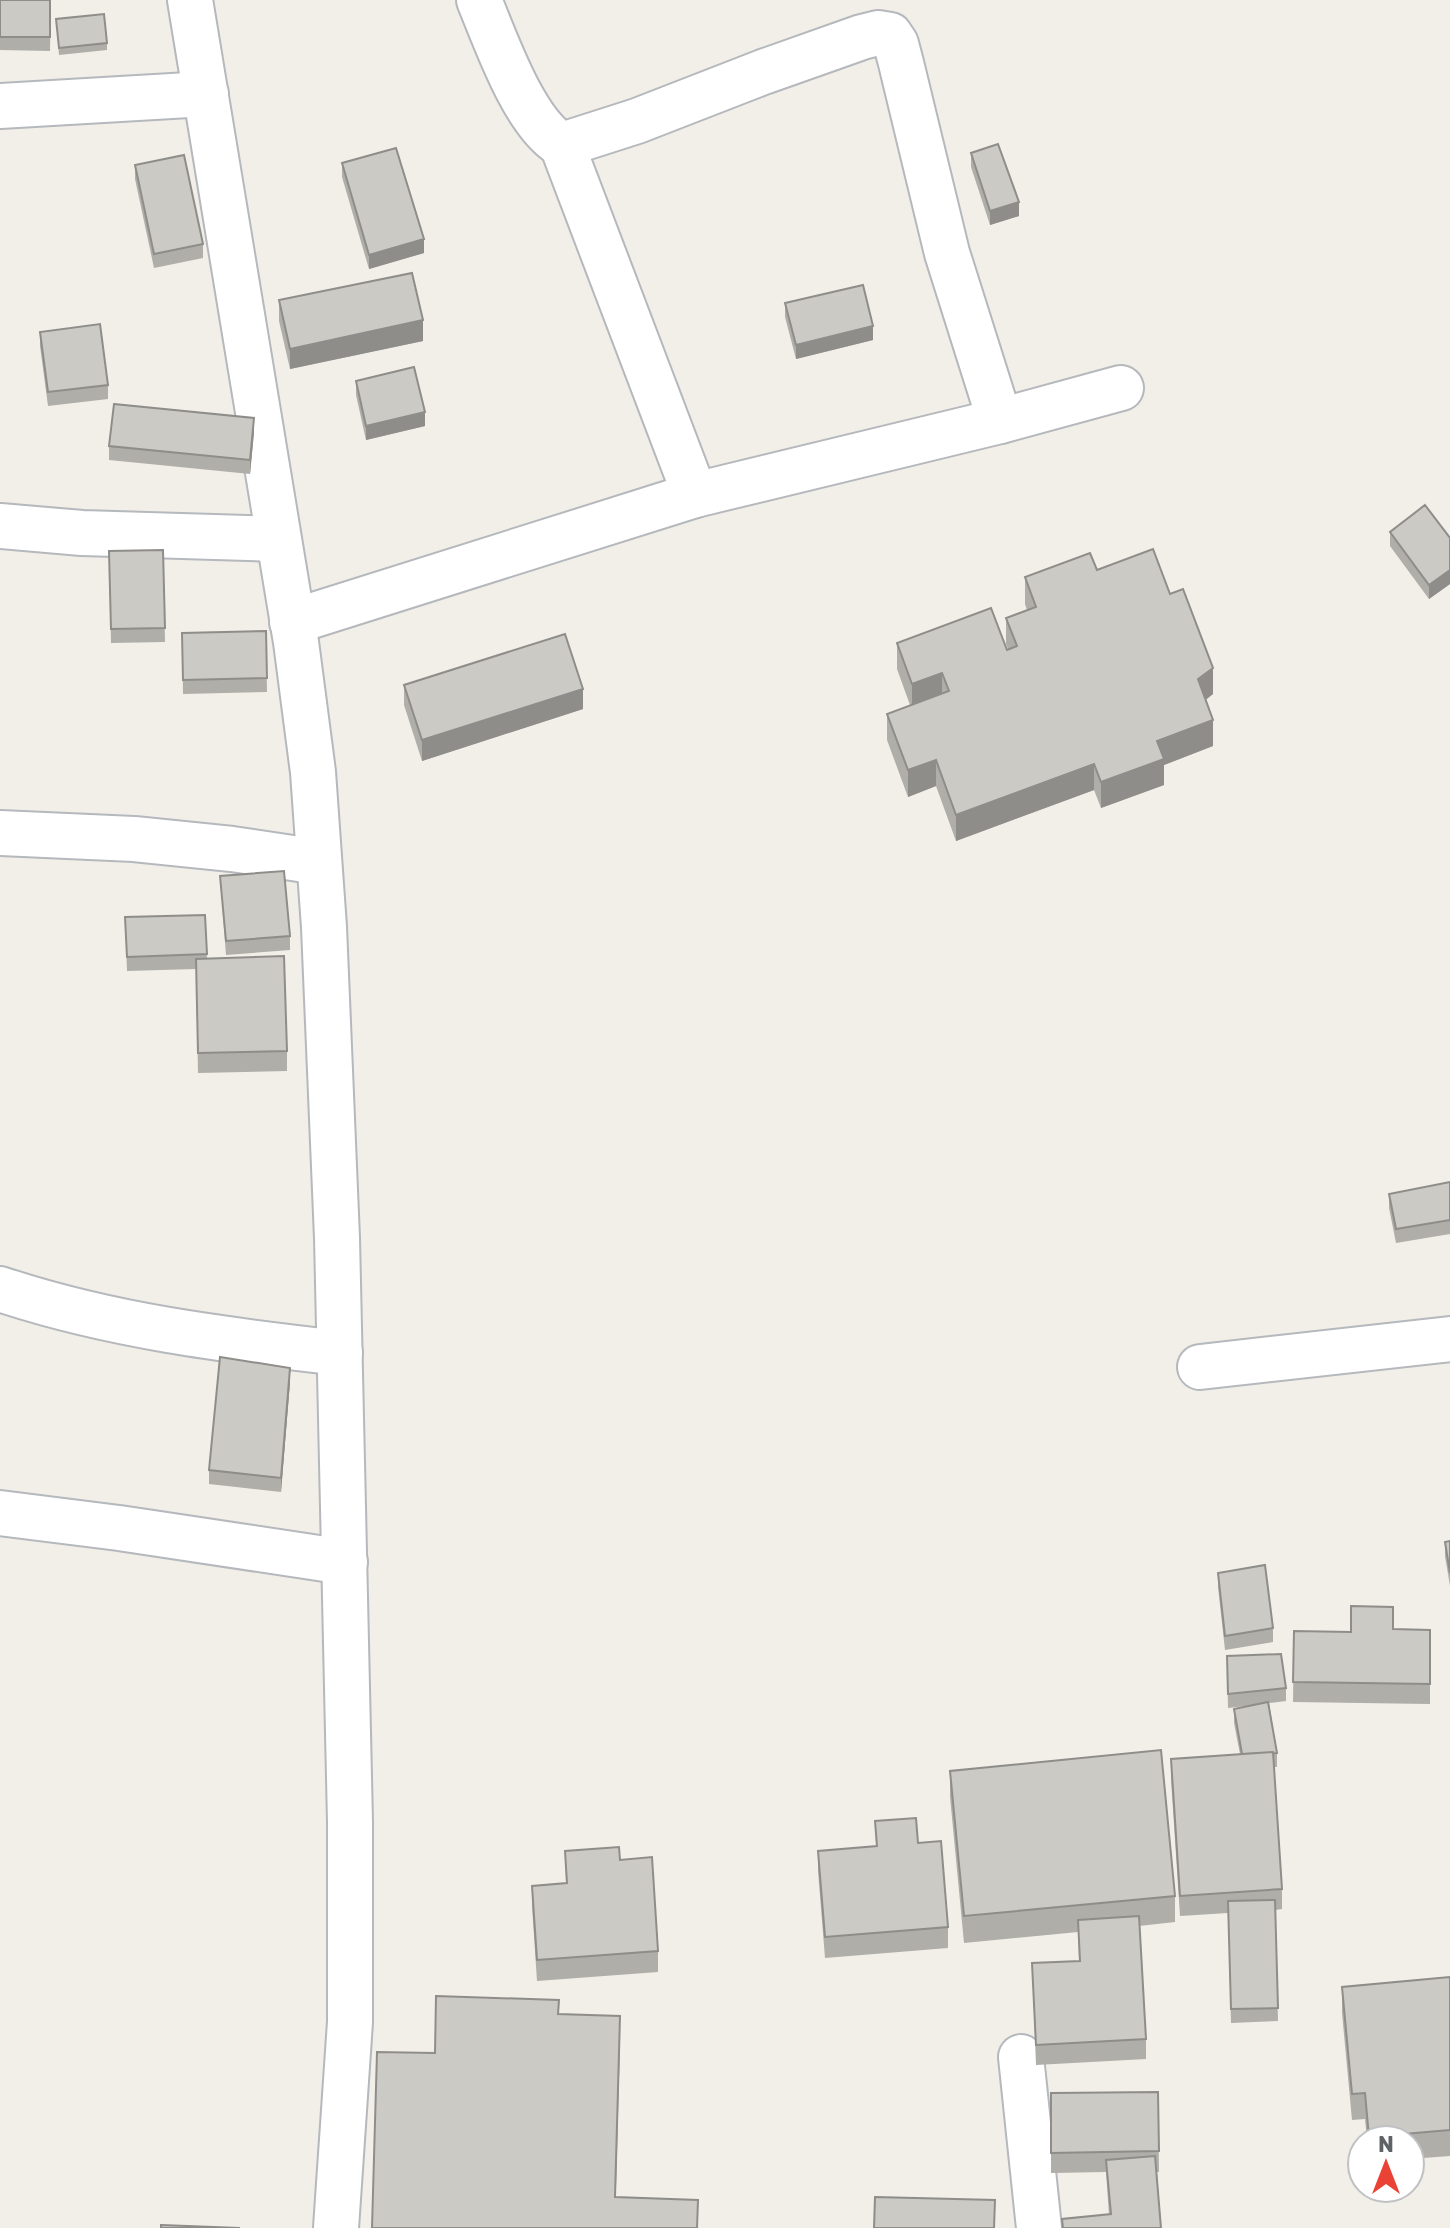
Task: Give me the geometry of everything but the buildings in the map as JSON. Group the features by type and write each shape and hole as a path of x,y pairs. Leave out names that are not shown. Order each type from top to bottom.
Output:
{"street":[{"path":"190,0 292,622 313,772 319,862 336,1209 350,1822 350,2022 336,2228"},
{"path":"479,0 523,100 549,138 562,145 695,495"},
{"path":"562,145 637,121 862,37 878,33 890,35 896,44 947,253 1000,421"},
{"path":"0,106 206,94"},
{"path":"292,622 695,495 1000,421 1121,388"},
{"path":"0,526 82,533 278,539"},
{"path":"0,833 134,839 319,862"},
{"path":"0,1289 105,1319 214,1339 340,1353"},
{"path":"1200,1367 1450,1339"},
{"path":"0,1513 345,1562"},
{"path":"1021,2057 1039,2228"}]}
